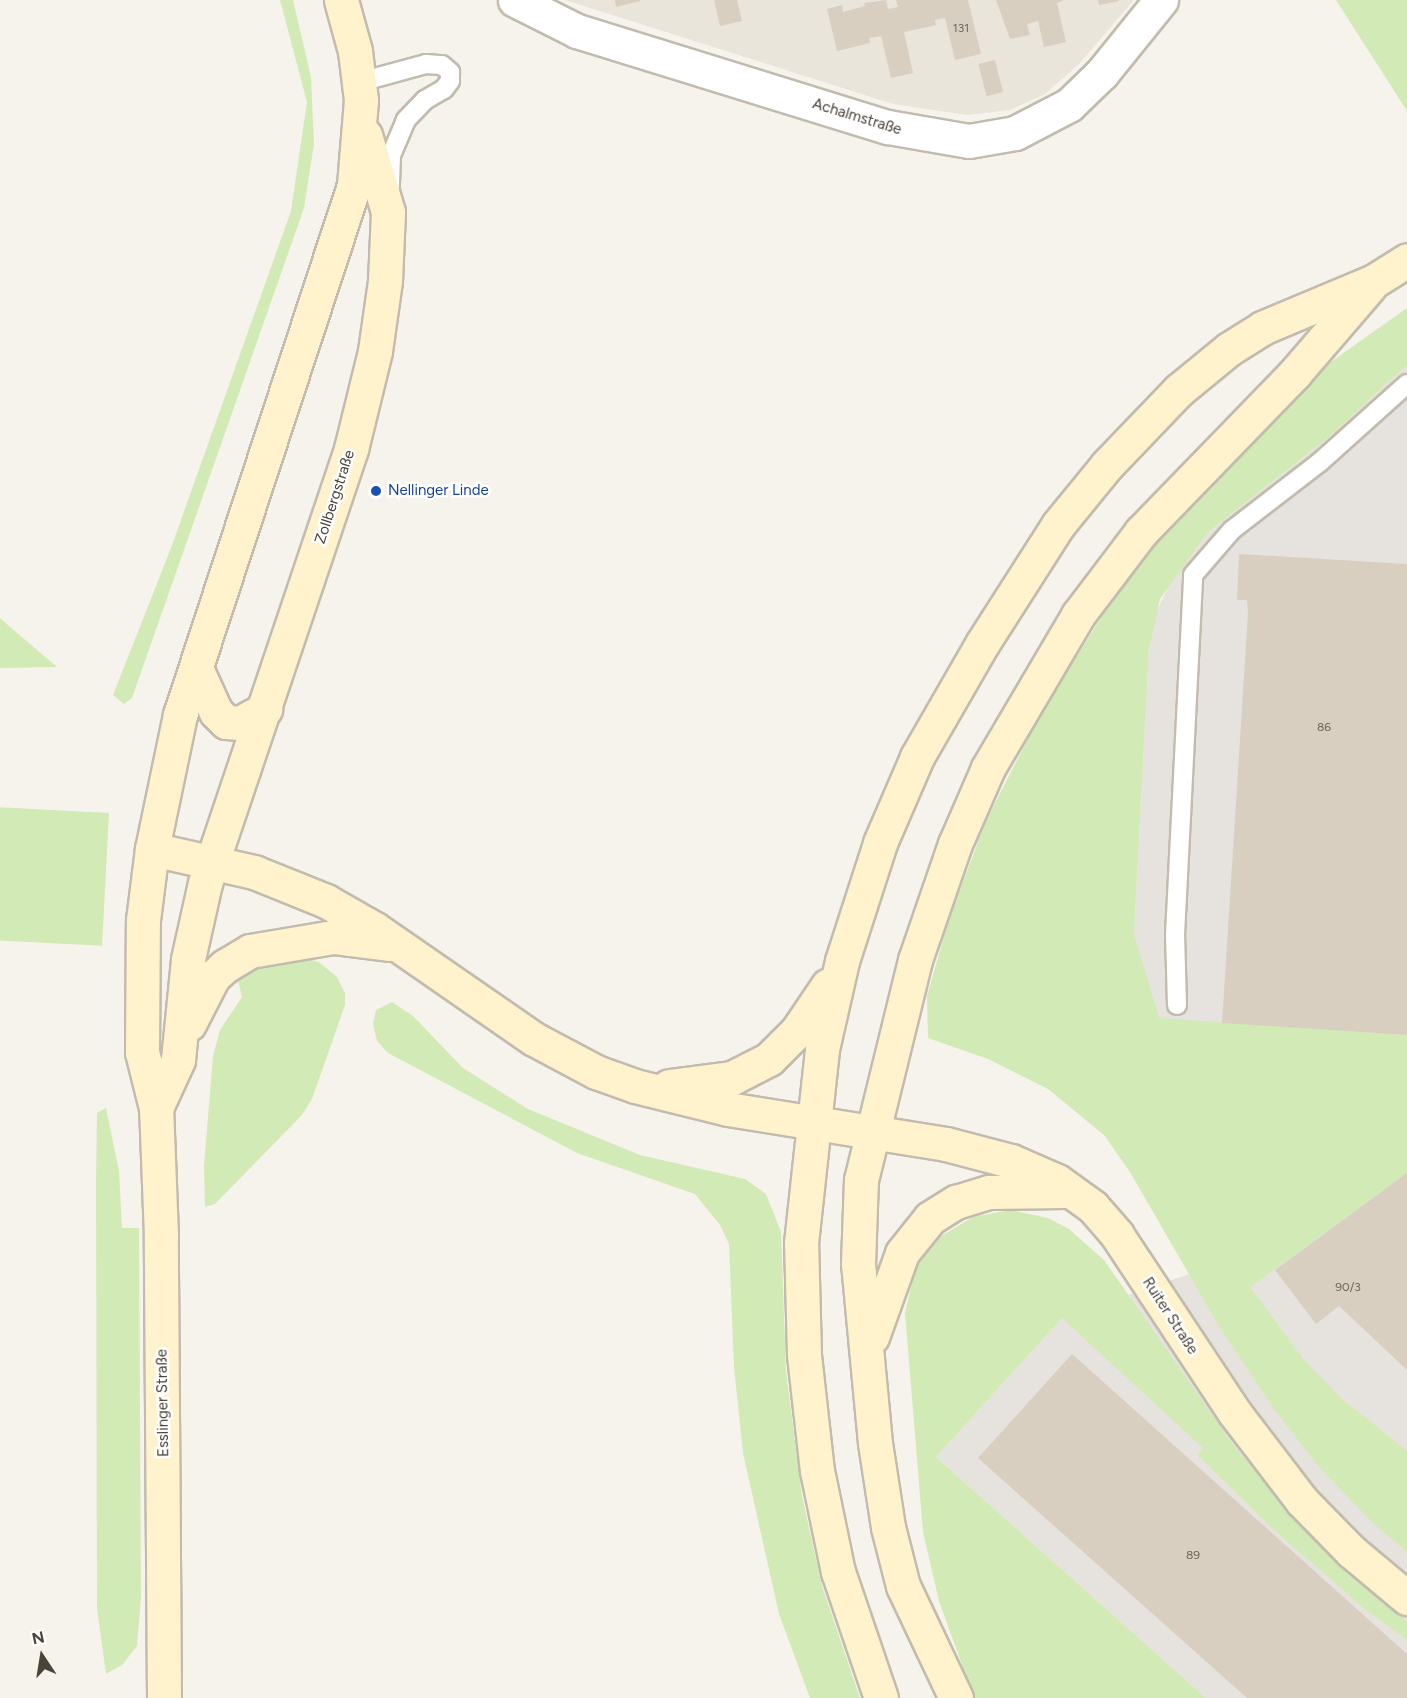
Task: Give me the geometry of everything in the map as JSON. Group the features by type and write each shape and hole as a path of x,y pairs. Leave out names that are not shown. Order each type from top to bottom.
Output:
{"main road":[{"name":"Zollbergstraße","path":"152,849 180,715 344,224 354,185 361,125 360,82 341,0"},
{"name":"Zollbergstraße","path":"213,860 265,709 365,394 383,297 388,212 361,125"},
{"path":"881,1698 838,1572 807,1395 801,1243 811,1122 822,1049 842,961 880,843 917,757 999,614 1058,525 1142,427 1229,348 1262,328 1374,281 1407,260"},
{"path":"956,1698 915,1615 897,1565 878,1466 858,1264 858,1202 872,1131 915,960 940,883 988,768 1037,680 1078,615 1141,531 1295,372 1374,281"},
{"path":"196,668 216,712 226,722 240,723 265,709"},
{"name":"Ruiter Straße","path":"152,849 213,860 326,901 402,948 534,1040 597,1072 635,1086 705,1104 872,1131 985,1153 1034,1171 1078,1194 1117,1234 1234,1412 1288,1483 1326,1527 1407,1598"},
{"name":"Esslinger Straße","path":"152,849 140,972 142,1052 156,1108 164,1444 164,1698"},
{"name":"Esslinger Straße","path":"156,1108 175,1069 182,1039 188,959 213,860"},
{"path":"182,1039 213,977 250,951 333,937 402,948"},
{"path":"635,1086 709,1084 751,1070 769,1059 797,1030 842,961"},
{"path":"867,1366 890,1280 909,1241 930,1218 956,1202 989,1192 1054,1190 1078,1194"}],"street":[{"name":"Achalmstraße","path":"514,0 577,31 897,130 969,141 1016,133 1069,105 1102,73 1161,0"}],"lane":[{"path":"360,82 395,76 426,64 442,65 450,72 450,81 444,89 409,115 400,133 391,156 388,212"},
{"path":"1177,1005 1175,935 1193,575 1232,530 1320,462 1407,384"}],"shaded area":[{"path":"565,0 1134,0 1078,65 1045,94 1010,110 967,115 893,104"},
{"path":"1407,365 1407,1698 1206,1698 936,1457 1062,1318 1224,1262 1134,934 1149,649 1154,617 1175,573 1207,533 1330,436"}],"green space":[{"path":"280,0 293,0 311,77 314,144 304,208 132,698 124,704 113,695 171,548 291,211 307,102"},
{"path":"1336,0 1407,0 1407,111"},
{"path":"1407,308 1407,365 1330,436 1207,533 1160,599 1149,649 1134,934 1159,1018 1407,1035 1407,1173 1250,1287 1304,1360 1341,1398 1407,1451 1407,1552 1374,1524 1319,1467 1274,1409 1220,1328 1130,1172 1104,1135 1048,1089 988,1059 928,1038 927,996 948,922 985,823 1041,713 1102,616 1174,520 1278,407 1321,369"},
{"path":"0,618 9,626 57,667 0,668"},
{"path":"0,807 109,813 102,946 0,940"},
{"path":"305,958 319,962 337,977 345,993 345,1005 312,1099 302,1115 215,1204 205,1207 204,1166 213,1056 220,1030 242,997 238,980 272,962"},
{"path":"392,1002 413,1016 463,1068 528,1109 640,1155 745,1179 766,1194 781,1232 786,1371 802,1496 822,1586 860,1698 810,1698 779,1614 743,1453 734,1367 729,1244 720,1225 695,1194 577,1153 388,1053 377,1041 373,1024 376,1010"},
{"path":"106,1108 119,1171 122,1228 139,1228 141,1597 137,1646 122,1665 106,1674 97,1608 96,1182 97,1113"},
{"path":"1010,1210 1048,1218 1069,1229 1104,1260 1236,1449 1337,1561 1407,1622 1407,1640 1366,1610 1272,1528 1198,1455 1203,1448 1062,1318 936,1457 1206,1698 974,1698 939,1601 923,1532 905,1313 915,1270 938,1238 973,1217"}],"building":[{"path":"615,0 640,0 640,1 616,7"},
{"path":"714,0 737,0 742,21 720,26"},
{"path":"886,0 888,9 898,7 896,0 968,0 981,54 955,60 945,18 935,20 936,25 904,32 913,73 891,78 881,36 869,38 870,43 837,51 827,9 842,5 843,12 865,6 864,3"},
{"path":"996,0 1064,0 1057,3 1066,42 1044,47 1038,21 1027,24 1030,35 1010,39"},
{"path":"1098,0 1119,0 1119,1 1099,5"},
{"path":"995,60 1003,92 986,96 979,64"},
{"path":"1239,554 1407,564 1407,1035 1222,1023 1248,613 1247,600 1237,600"},
{"path":"1407,1173 1407,1370 1339,1306 1316,1324 1275,1270"},
{"path":"1072,1354 1407,1654 1407,1698 1247,1698 978,1458"}],"place":[{"name":"Nellinger Linde","path":"376,491"}]}
